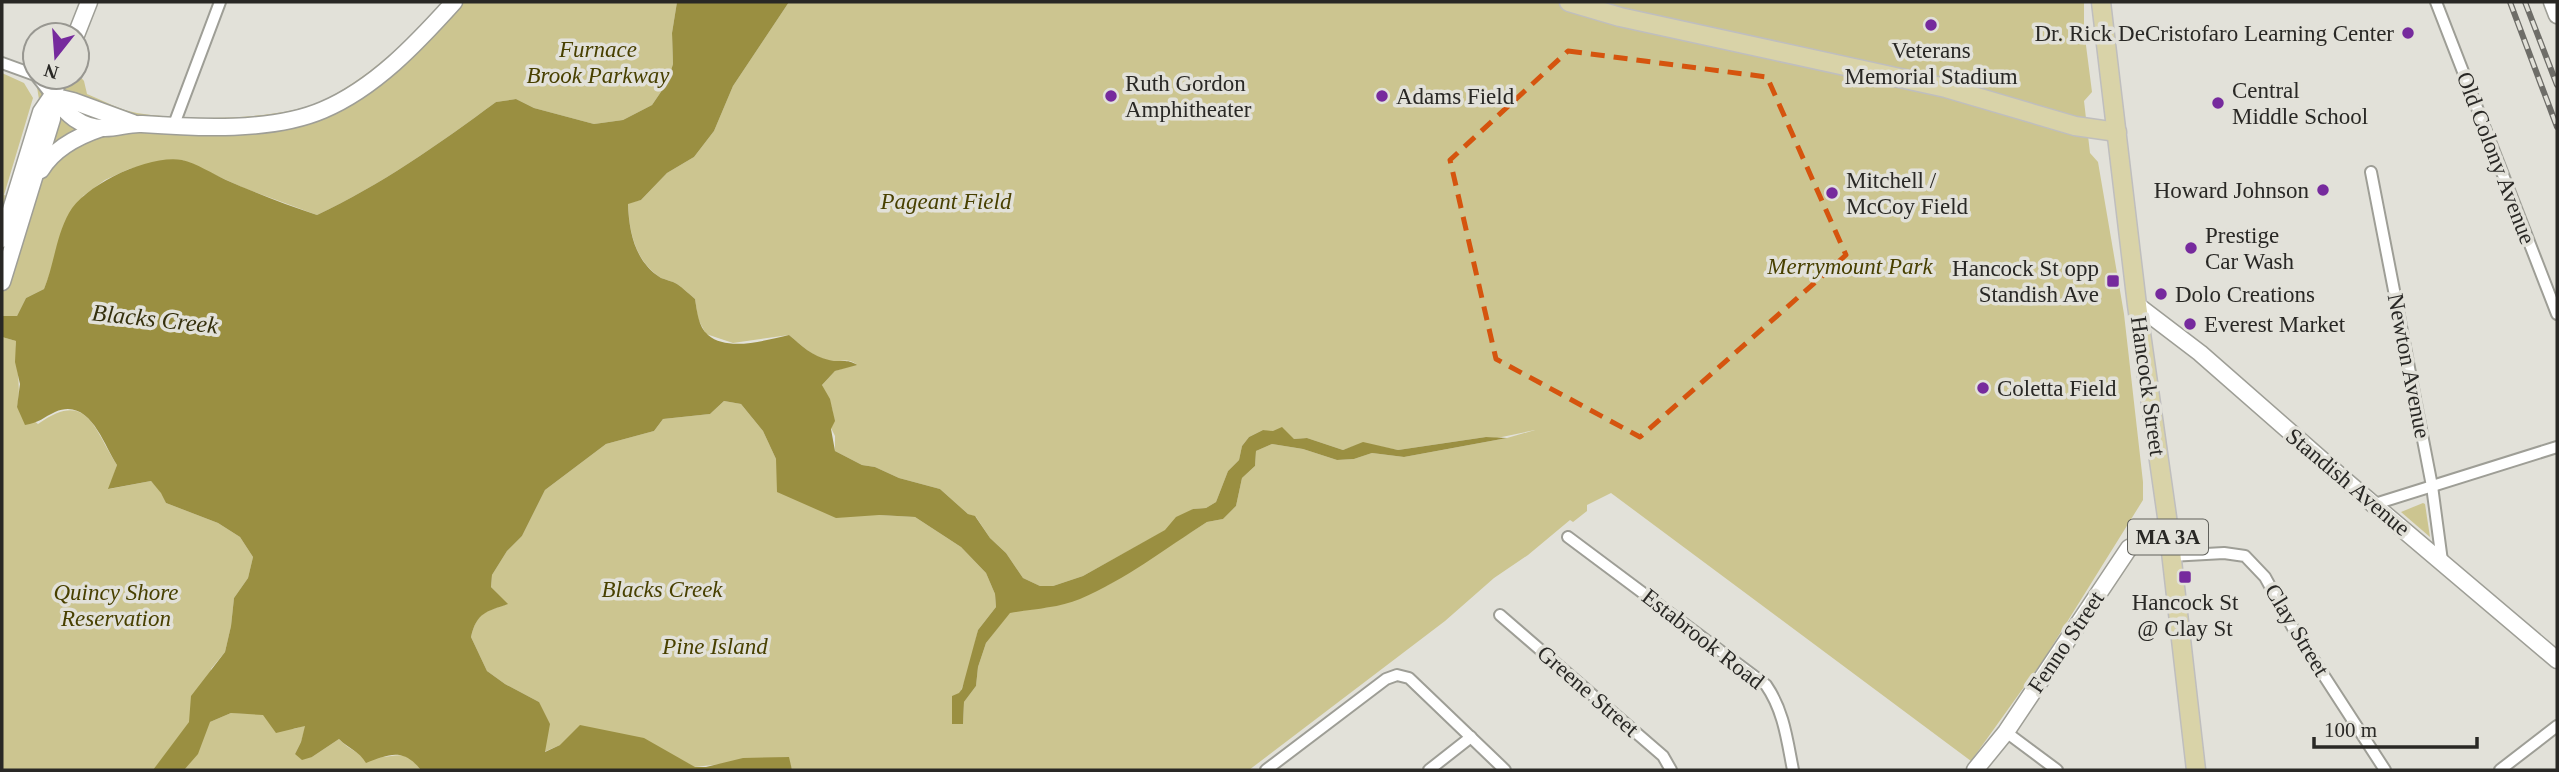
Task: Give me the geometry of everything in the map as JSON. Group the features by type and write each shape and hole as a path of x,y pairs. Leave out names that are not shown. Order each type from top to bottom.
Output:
{"main road":[{"path":"82,21 89,2"},
{"path":"1569,2 1620,17 1946,88 2075,127 2117,132"},
{"name":"Hancock Street","path":"2101,2 2196,770"},
{"path":"2552,2 2557,15"},
{"path":"34,181 55,152 103,128 136,124 173,127 278,122 321,111 354,94 380,75 412,46 450,3"},
{"path":"2,239 41,111 54,91"},
{"path":"52,96 68,99 136,124"},
{"path":"52,96 73,119 103,128"},
{"path":"2,282 52,119 52,96"},
{"name":"Standish Avenue","path":"2137,305 2200,353 2557,660"},
{"name":"Fenno Street","path":"1975,770 2006,732 2129,548 2136,542 2168,528"}],"street":[{"path":"173,127 220,2"},
{"name":"Old Colony Avenue","path":"2436,2 2557,314"},
{"path":"2,63 21,70"},
{"path":"48,91 52,96"},
{"name":"Newton Avenue","path":"2371,172 2432,486 2442,561"},
{"path":"2375,504 2557,447"},
{"name":"Estabrook Road","path":"1568,537 1766,685 1781,711 1793,770"},
{"name":"Clay Street","path":"2170,556 2224,553 2245,556 2265,577 2293,628 2385,770"},
{"name":"Greene Street","path":"1500,615 1663,756 1671,770"},
{"path":"1266,770 1386,679 1397,675 1409,678 1505,770"},
{"path":"2500,770 2557,726"},
{"path":"2006,732 2057,770"},
{"path":"1429,770 1471,737"}],"highlighted area":[{"path":"1568,51 1767,77 1846,255 1640,437 1496,359 1450,160"}],"green space":[{"name":"Furnace Brook Parkway","path":"445,2 677,2 672,33 673,64 667,83 652,105 623,120 594,124 534,108 516,99 496,102 387,177 317,215 244,188 182,160 162,161 129,169 105,180 83,196 57,247 44,289 26,298 17,316 2,316 2,73 21,82 21,91 29,91 33,98 4,195 14,199 41,112 38,91 86,91 87,94 118,108 157,116 206,118 286,112 326,99 343,89 375,67"},
{"name":"Merrymount Park","path":"789,2 2084,2 2084,30 2092,92 2084,101 2090,153 2098,162 2124,314 2143,500 2044,659 1971,761 1611,493 1587,505 1587,511 1573,522 1570,520 1528,555 1494,578 1445,621 1249,770 792,770 788,757 694,767 682,760 560,745 544,752 539,702 487,671 471,637 476,622 483,614 507,604 491,587 492,575 507,551 522,536 545,490 606,444 654,431 663,419 710,414 724,401 741,404 763,431 776,459 879,515 915,517 961,547 986,573 995,594 996,607 978,630 968,673 960,693 963,724 964,702 976,686 978,667 986,643 1010,612 1049,607 1108,585 1207,522 1223,519 1236,506 1242,478 1255,466 1256,451 1272,444 1303,449 1337,460 1354,459 1372,453 1404,457 1507,438 1535,430 1497,438 1486,437 1398,450 1363,443 1343,450 1307,438 1294,439 1263,430 1249,437 1242,446 1239,460 1228,471 1216,502 1206,508 1193,509 1166,530 1083,576 1053,586 1040,586 1023,578 976,517 968,514 940,489 862,465 835,451 835,436 831,428 833,412 822,385 835,371 856,364 821,358 789,335 733,343 706,334 698,319 695,299 677,284 652,271 635,245 628,203 641,200 667,173 694,157 714,131 733,86"},
{"name":"Quincy Shore Reservation","path":"2,337 16,341 19,390 17,407 38,424 68,410 79,412 88,418 117,465 109,489 151,481 162,493 166,503 218,523 240,537 253,557 248,578 234,598 225,652 211,669 210,722 231,713 263,714 294,729 306,725 295,754 312,757 339,739 365,756 407,756 421,770 2,770"},
{"path":"2425,504 2430,537 2401,512"}],"water":[{"name":"Blacks Creek","path":"677,2 789,2 733,86 714,131 694,157 667,173 641,200 628,204 632,236 639,255 652,271 677,284 695,299 702,328 716,340 736,344 789,335 817,356 857,365 835,371 822,385 830,399 835,421 831,429 835,451 862,465 940,489 968,514 975,516 1023,578 1040,586 1053,586 1083,576 1165,530 1176,517 1193,509 1206,508 1216,502 1228,471 1239,460 1242,446 1249,437 1263,430 1273,431 1282,427 1294,439 1307,438 1343,450 1363,442 1398,450 1486,437 1507,438 1404,457 1372,453 1354,459 1337,460 1303,449 1272,444 1256,451 1255,466 1242,478 1236,506 1223,519 1207,522 1129,573 1080,599 1010,613 986,643 978,667 976,686 964,702 963,724 952,724 952,696 962,689 978,630 996,607 995,594 986,573 961,547 915,517 879,515 836,518 777,492 776,459 763,431 741,404 724,401 710,414 663,419 654,431 606,444 545,490 522,536 507,551 492,575 491,587 508,604 484,614 476,622 471,637 487,671 539,702 550,724 545,752 560,745 580,725 644,738 695,767 743,758 789,757 792,770 421,770 408,758 396,755 366,763 339,739 312,757 302,760 295,754 305,726 276,733 263,715 231,713 210,722 198,754 184,770 153,770 189,722 191,696 225,652 234,598 248,578 253,557 240,537 218,523 166,503 151,481 108,489 117,465 94,425 77,411 67,409 55,412 25,425 17,407 20,384 15,362 16,341 2,337 2,316 17,316 26,298 44,289 69,213 89,192 119,173 136,166 169,159 193,164 249,190 317,215 387,177 496,102 516,99 534,108 594,124 623,120 652,105 667,83 673,64 672,33"}],"railway":[{"path":"2510,2 2557,127"},
{"path":"2525,2 2557,85"}],"place":[{"name":"Veterans Memorial Stadium","path":"1931,25"},
{"name":"Dr. Rick DeCristofaro Learning Center","path":"2408,33"},
{"name":"Ruth Gordon Amphitheater","path":"1111,96"},
{"name":"Adams Field","path":"1382,96"},
{"name":"Central Middle School","path":"2218,103"},
{"name":"Howard Johnson","path":"2323,190"},
{"name":"Mitchell / McCoy Field","path":"1832,193"},
{"name":"Prestige Car Wash","path":"2191,248"},
{"name":"Hancock St opp Standish Ave","path":"2113,281"},
{"name":"Dolo Creations","path":"2161,294"},
{"name":"Everest Market","path":"2190,324"},
{"name":"Coletta Field","path":"1983,388"},
{"name":"Hancock St @ Clay St","path":"2185,577"}],"park label":[{"name":"Pageant Field","path":"946,201"},
{"name":"Pine Island","path":"715,646"}]}
